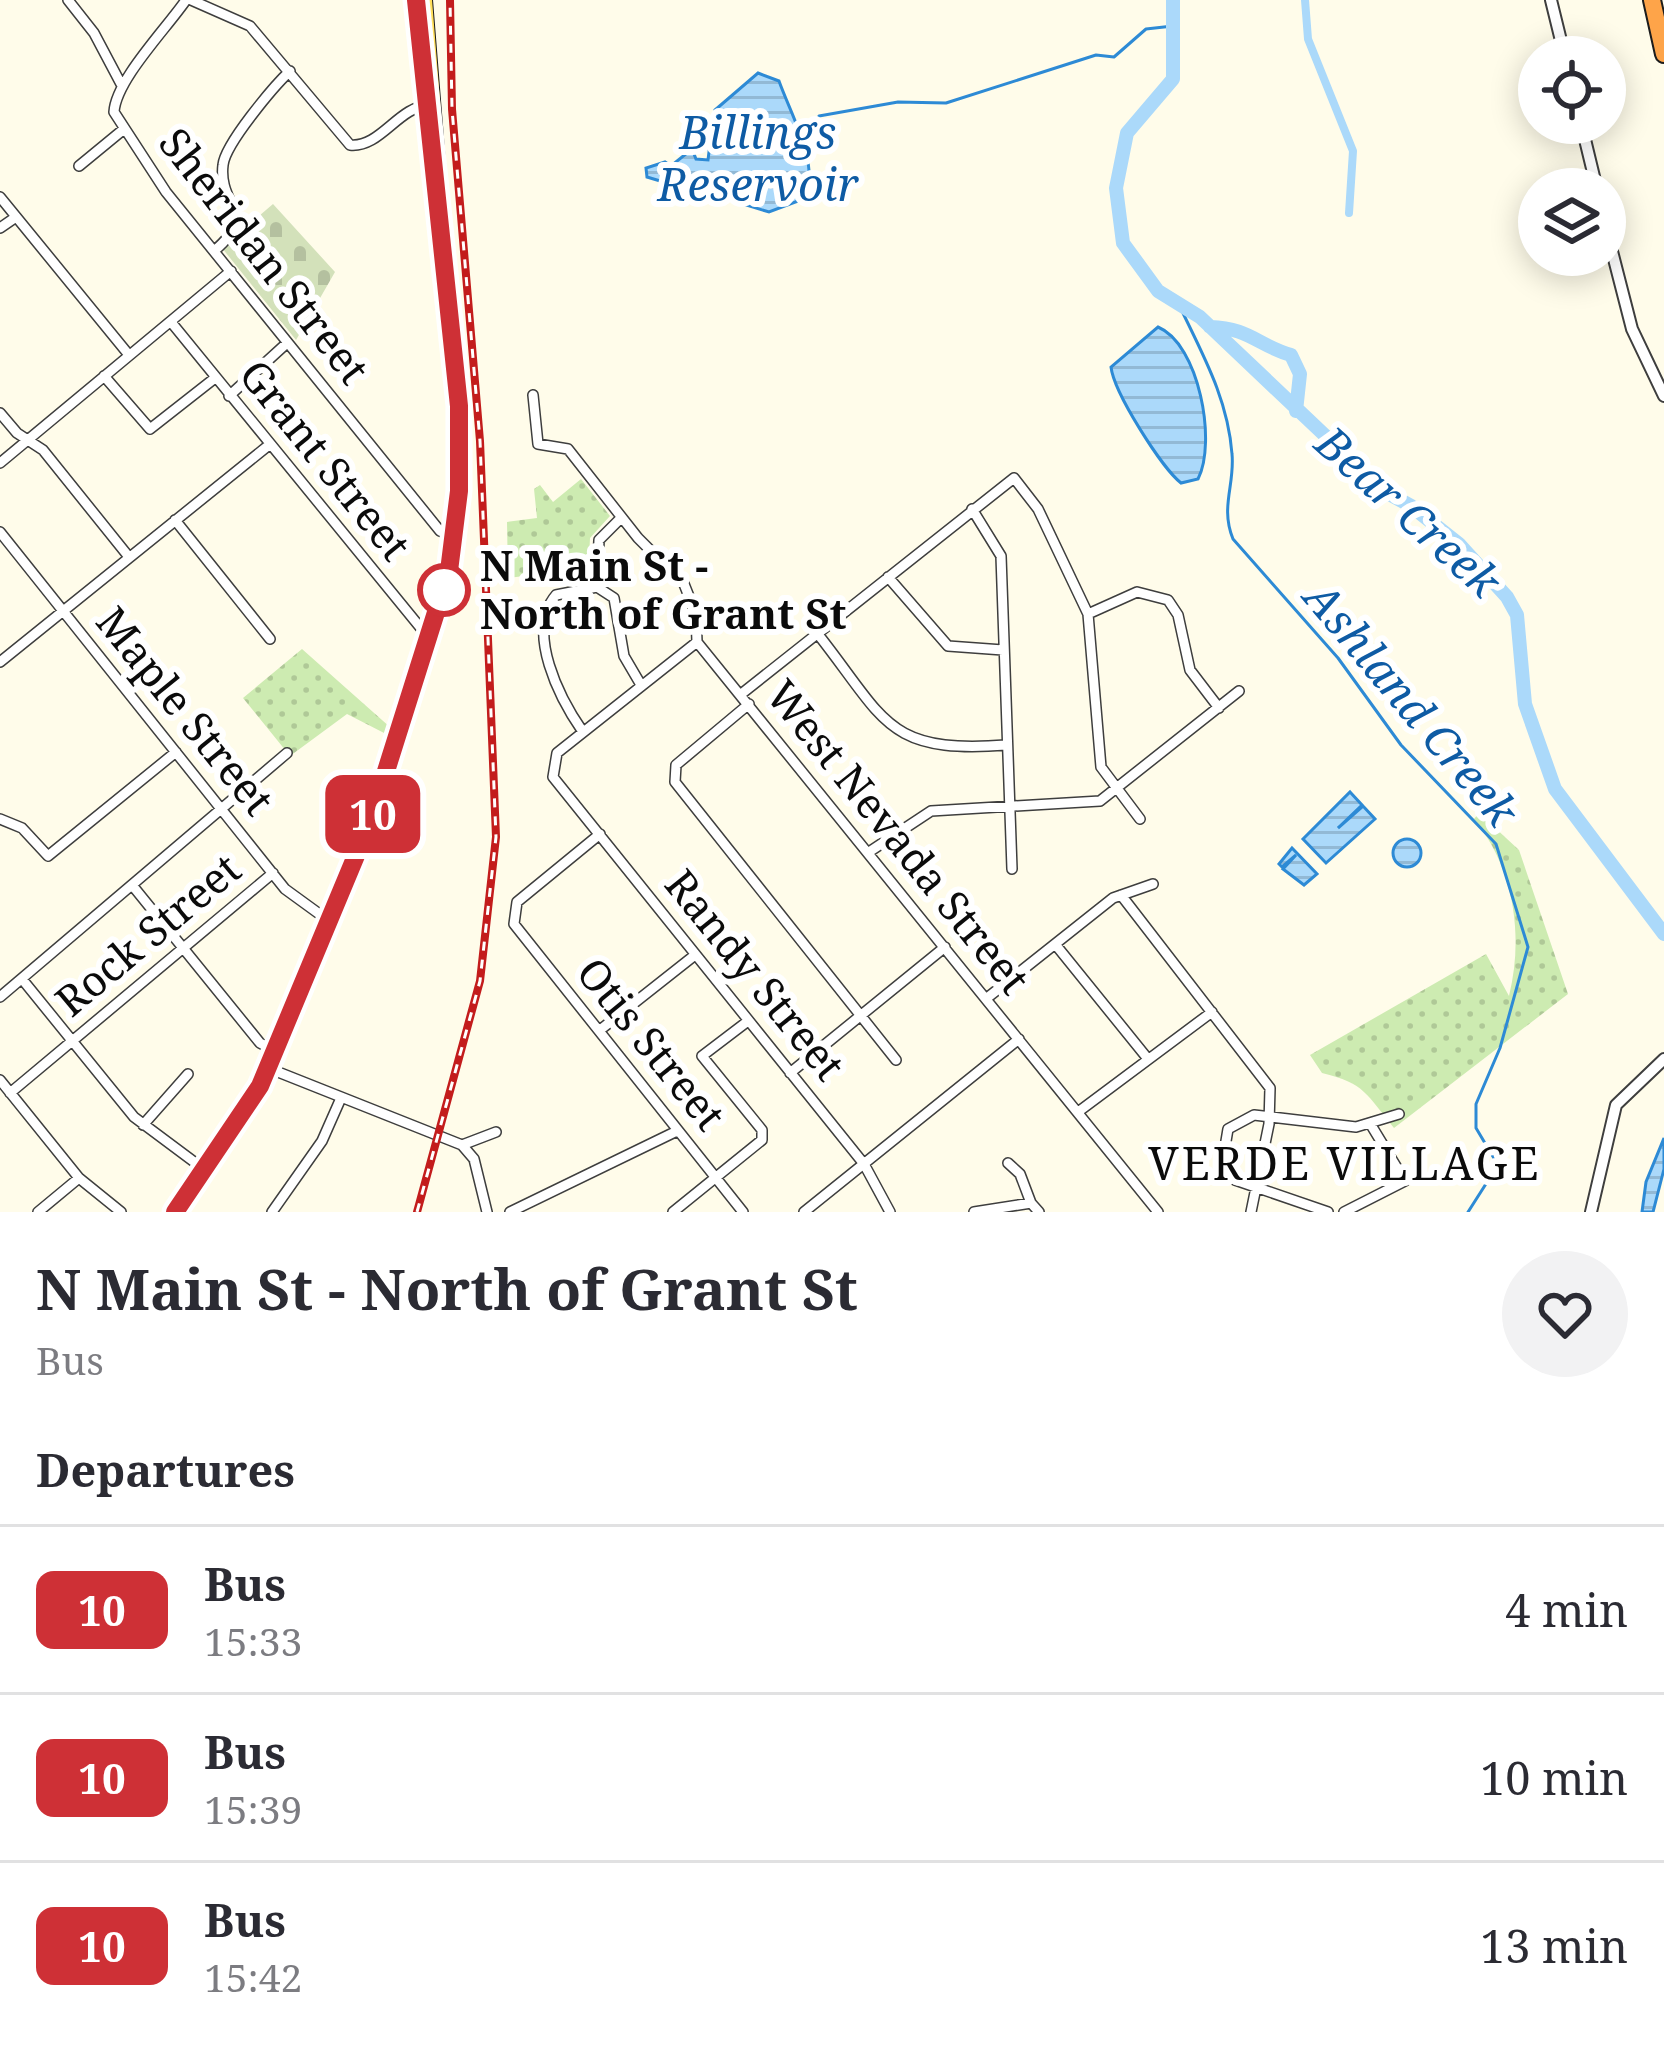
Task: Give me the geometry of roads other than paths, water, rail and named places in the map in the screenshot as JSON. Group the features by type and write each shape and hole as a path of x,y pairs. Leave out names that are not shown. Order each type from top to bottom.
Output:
{"highway":[{"path":"1652,0 1664,53"}],"main road":[{"path":"175,1212 253,1102 370,822 433,635 454,537 459,406 421,0"}],"street":[{"path":"68,0 87,22 121,83 142,64 189,0 250,26 344,140 355,146 418,106 430,105"},
{"path":"1551,0 1559,36"},
{"path":"214,251 230,236 237,218 223,176 225,156 290,70"},
{"name":"Sheridan Street","path":"121,83 114,112 124,129 287,343 443,535 454,537"},
{"path":"80,166 124,129"},
{"path":"0,197 129,355"},
{"path":"0,228 16,217"},
{"path":"0,463 231,272"},
{"path":"1618,276 1632,329 1664,396"},
{"name":"Grant Street","path":"171,322 424,632 433,635"},
{"path":"230,396 287,343"},
{"path":"104,376 150,429 215,378"},
{"name":"West Nevada Street","path":"533,395 536,442 568,449 621,518 684,584 696,614 697,642 1158,1212"},
{"path":"0,413 29,439 129,557"},
{"path":"0,662 269,445"},
{"path":"740,694 1014,478 1088,614 1101,767 1140,819"},
{"path":"972,509 1001,556 1012,868"},
{"path":"597,587 599,540 621,518"},
{"path":"175,520 270,639"},
{"name":"Maple Street","path":"0,532 273,873 302,906 329,921"},
{"path":"887,577 948,646 1004,650"},
{"path":"641,685 622,648 617,602 597,587 560,592 546,613 552,670 583,732 697,642"},
{"path":"1088,614 1137,592 1168,600 1178,615 1190,670 1219,708"},
{"path":"817,634 905,737 949,748 1006,745"},
{"path":"868,852 931,811 1092,804 1239,691"},
{"path":"748,704 676,765 674,782 896,1060"},
{"name":"Randy Street","path":"583,732 554,758 559,786 864,1164 890,1212"},
{"path":"0,818 22,828 48,856 176,752"},
{"path":"0,998 287,753"},
{"name":"Otis Street","path":"600,833 522,897 513,915 518,932 743,1212"},
{"name":"Rock Street","path":"10,1093 273,873"},
{"path":"987,998 1120,895 1153,884"},
{"path":"132,885 260,1043 275,1051"},
{"path":"1120,895 1266,1079 1270,1118 1251,1212"},
{"path":"1055,944 1148,1059"},
{"path":"790,1072 945,947"},
{"path":"600,1030 695,955"},
{"path":"22,979 143,1125 205,1170"},
{"path":"1078,1112 1212,1012"},
{"path":"674,1212 764,1136 702,1056 748,1021"},
{"path":"804,1212 1019,1039"},
{"path":"1591,1212 1616,1105 1664,1059"},
{"path":"268,1068 466,1149 487,1212"},
{"path":"143,1125 188,1074"},
{"path":"0,1080 80,1178 121,1212"},
{"path":"272,1212 322,1141 340,1098"},
{"path":"1328,1212 1231,1176 1222,1146 1228,1129 1250,1116 1330,1127 1371,1125 1399,1114"},
{"path":"1344,1212 1406,1180 1371,1125"},
{"path":"510,1212 677,1130"},
{"path":"466,1149 496,1132"},
{"path":"974,1212 1035,1207 1020,1174 1008,1163"},
{"path":"38,1212 80,1178"}],"water":[{"name":"Billings Reservoir","path":"758,73 779,81 796,123 809,169 806,198 769,212 714,195 680,192 677,186 647,177 646,168 665,162 671,166 692,149 696,159 708,160 710,144 700,139 716,126 715,110"},
{"path":"1158,327 1184,353 1205,419 1206,442 1198,479 1181,483 1140,429 1111,367"},
{"path":"1350,792 1362,805 1338,828 1363,806 1375,819 1326,863 1303,839"},
{"path":"1407,839 1417,843 1421,853 1417,863 1407,867 1397,863 1393,853 1397,843"},
{"path":"1292,848 1317,874 1304,885 1283,869 1296,855 1282,867 1279,864"},
{"path":"1664,1138 1664,1169 1653,1212 1642,1212 1646,1182"}],"waterway":[{"name":"Bear Creek","path":"1173,0 1173,79 1127,133 1116,188 1123,243 1158,291 1200,317 1334,444 1360,478 1411,506 1459,544 1507,597 1517,615 1525,704 1555,789 1664,934"},
{"path":"1305,0 1308,39 1353,151 1349,213"},
{"path":"819,116 898,102 946,103 1096,55 1114,57 1146,29 1173,26"},
{"name":"Ashland Creek","path":"1181,309 1226,415 1232,454 1228,517 1233,539 1338,658 1401,745 1496,844 1528,947 1500,1048 1476,1104 1476,1128 1498,1165 1468,1212"},
{"name":"Bear Creek","path":"1210,327 1244,334 1291,355 1300,374 1296,411"}],"railway":[{"path":"417,1212 480,981 496,837 480,441 452,109 450,0"}],"place":[{"name":"N Main St - North of Grant St","path":"444,590"}],"district":[{"name":"VERDE VILLAGE","path":"1345,1164"}]}
